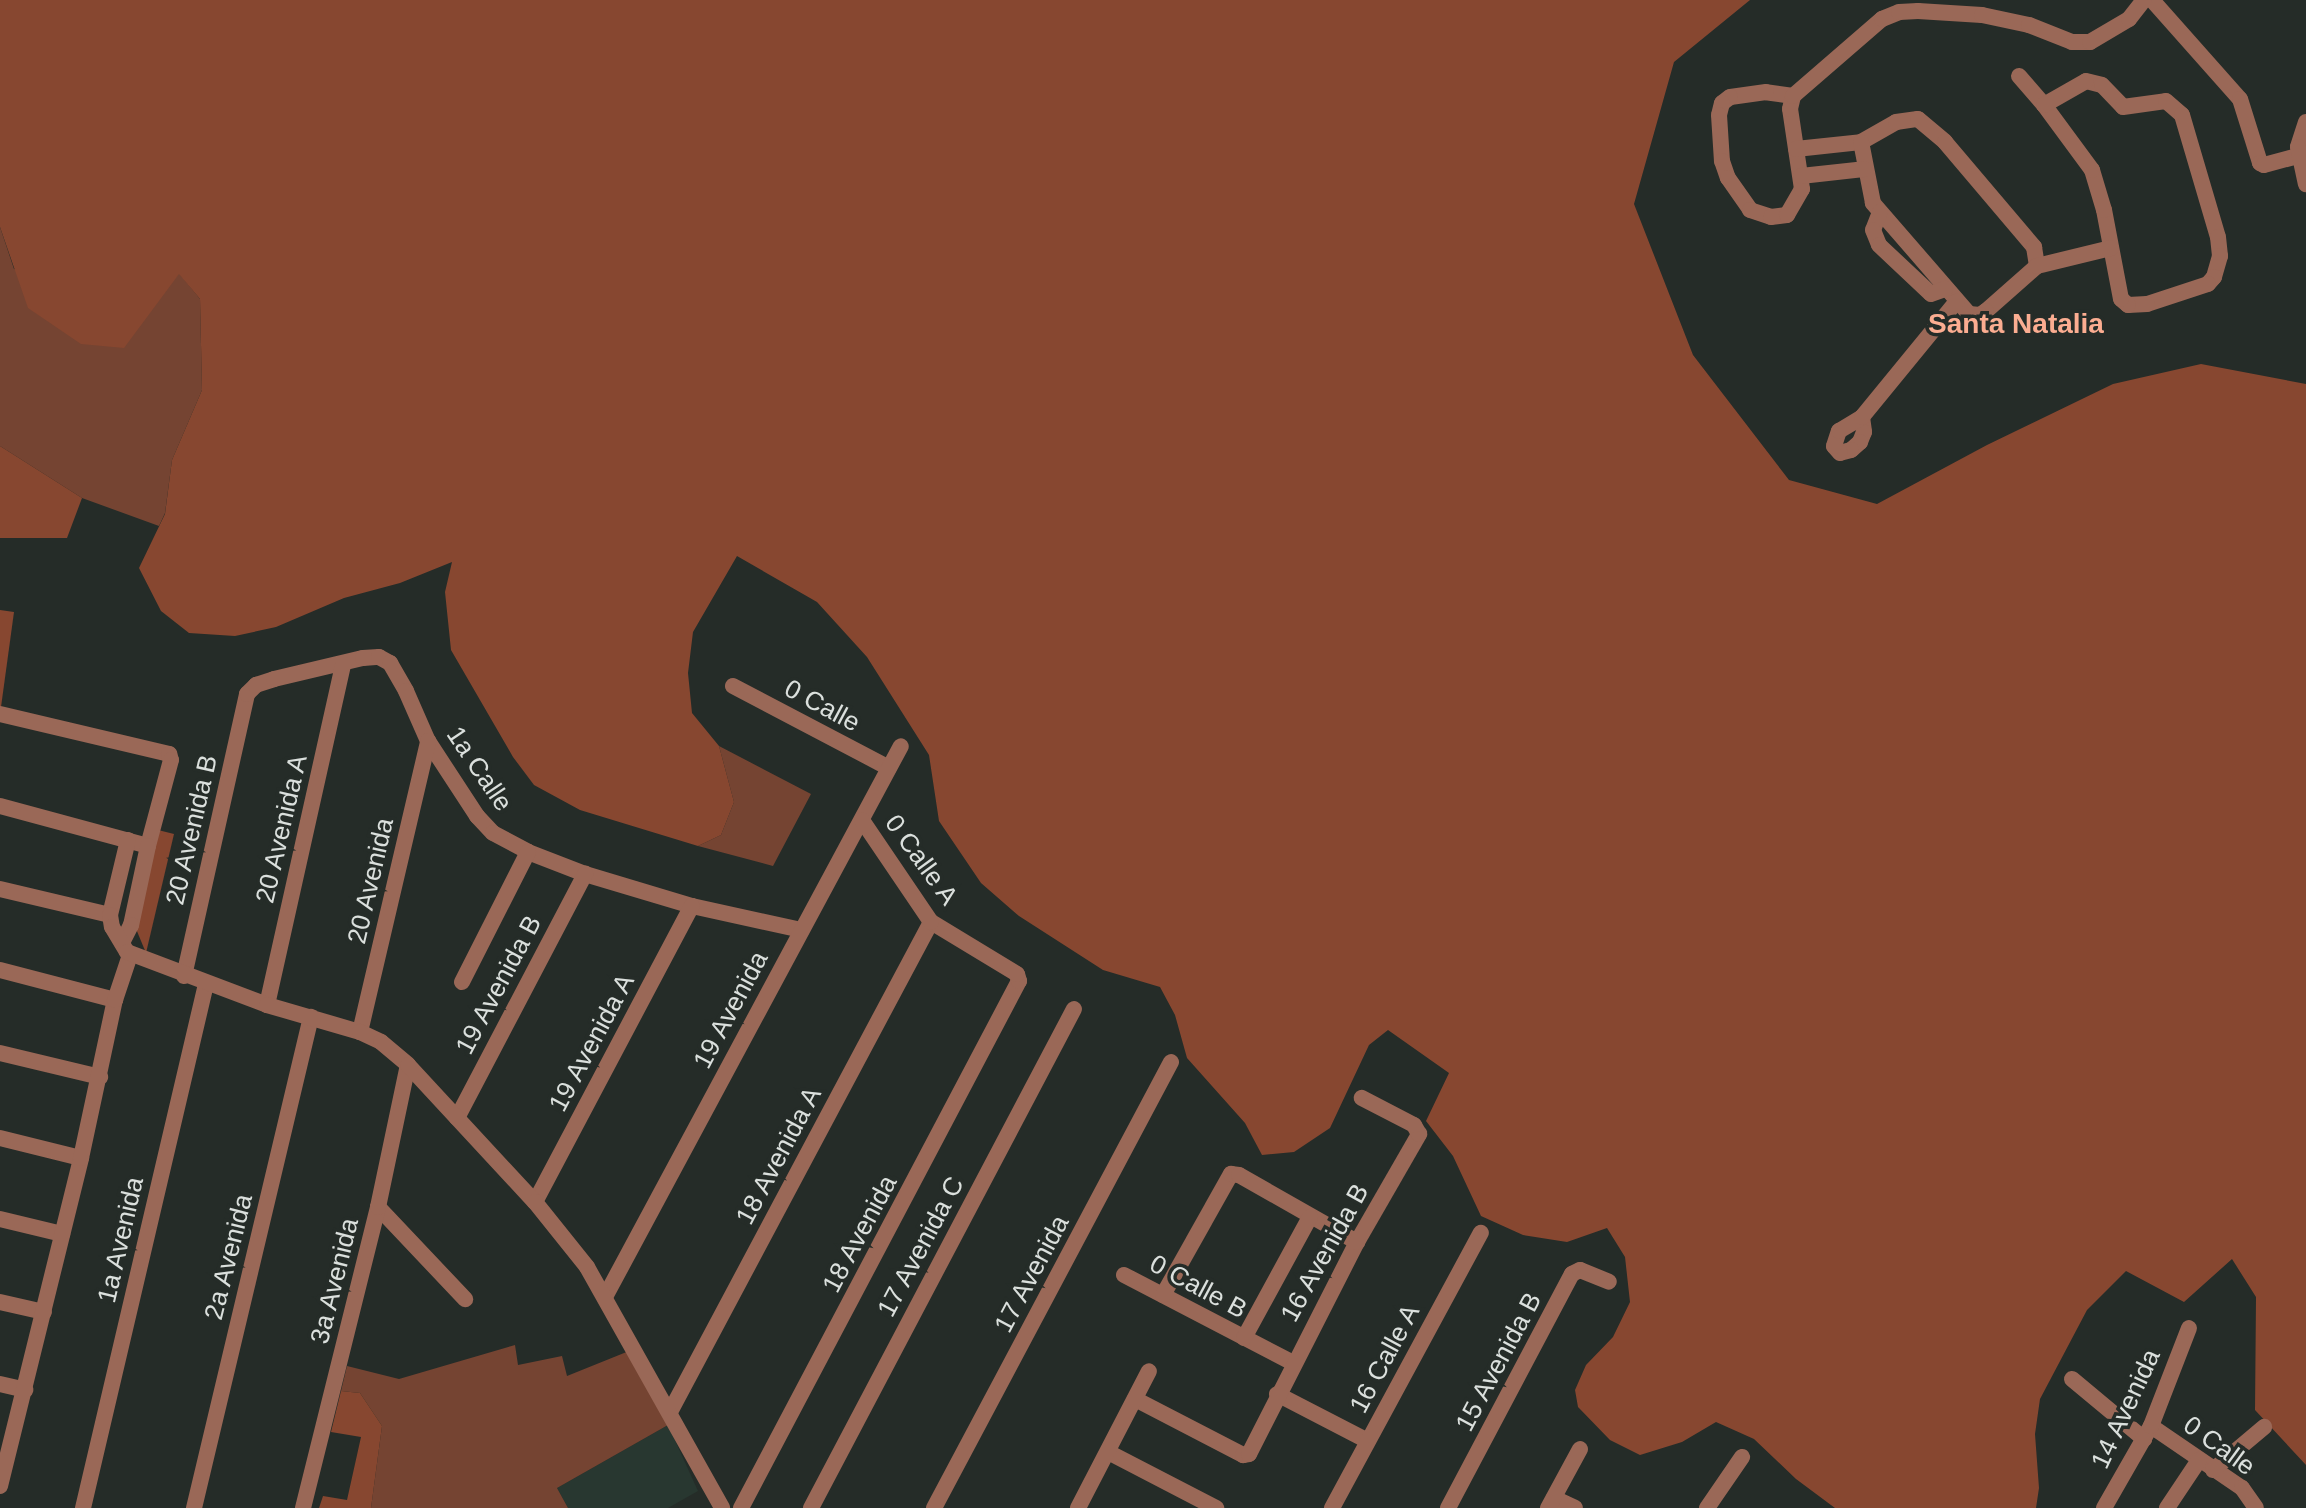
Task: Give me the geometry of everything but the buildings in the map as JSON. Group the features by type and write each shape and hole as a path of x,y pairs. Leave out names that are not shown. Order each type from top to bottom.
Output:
{"street":[{"path":"1793,96 1766,92 1730,97 1722,103 1718,131 1728,178 1750,210 1771,217 1787,215 1798,201 1801,176 1790,109 1793,96 1867,29 1899,12 1938,10 1982,15 2029,25 2072,42 2090,42 2129,19 2144,0"},
{"path":"2152,0 2240,99 2260,163 2264,165 2298,156"},
{"path":"2019,76 2089,163 2121,299 2128,305 2167,300 2208,284 2214,277 2220,256 2218,237 2182,115 2166,101 2123,107 2094,81 2077,85 2044,105"},
{"path":"1796,149 1861,142 1905,119 1918,119 1928,126 2034,247 2037,266"},
{"path":"2306,122 2298,156 2306,184"},
{"path":"1861,142 1873,203 1880,212 1873,230 1879,245 1931,294 1950,296 1969,314 1980,315 2037,266 2111,248"},
{"path":"1801,176 1864,169"},
{"path":"1862,417 1950,296"},
{"name":"1a Calle","path":"247,694 256,685 274,679 379,657 390,663 428,741 485,825 528,852 585,874 692,906 801,930"},
{"name":"20 Avenida A","path":"267,1005 343,664"},
{"name":"0 Calle","path":"733,686 889,768"},
{"name":"20 Avenida B","path":"184,976 247,694"},
{"path":"0,714 169,754 171,760 148,846 81,1158 25,1390 4,1459 0,1486"},
{"name":"20 Avenida","path":"360,1032 428,741"},
{"name":"19 Avenida","path":"605,1297 901,746"},
{"path":"0,806 148,846"},
{"name":"0 Calle A","path":"862,820 931,922 1017,974 1019,981"},
{"path":"128,840 110,915 112,927 126,949 206,984 360,1032 381,1042 408,1065 567,1239 605,1297 722,1508"},
{"path":"462,982 528,852"},
{"name":"19 Avenida B","path":"457,1118 585,874"},
{"path":"0,889 110,915"},
{"name":"19 Avenida A","path":"535,1202 692,906"},
{"name":"18 Avenida A","path":"670,1412 931,922"},
{"path":"0,970 115,1000"},
{"name":"18 Avenida","path":"741,1508 1019,981"},
{"name":"1a Avenida","path":"83,1508 206,984"},
{"name":"17 Avenida C","path":"811,1508 1074,1009"},
{"name":"2a Avenida","path":"194,1508 311,1017"},
{"path":"0,1053 100,1077"},
{"name":"17 Avenida","path":"934,1508 1171,1062"},
{"name":"3a Avenida","path":"303,1508 378,1207 408,1065"},
{"name":"16 Avenida B","path":"1135,1399 1243,1455 1249,1454 1357,1242 1419,1134 1414,1125 1362,1098"},
{"path":"0,1138 81,1158"},
{"path":"1163,1295 1228,1176 1239,1175 1357,1242"},
{"path":"378,1207 465,1299"},
{"path":"1244,1338 1310,1217"},
{"path":"0,1219 62,1234"},
{"name":"16 Calle A","path":"1332,1508 1481,1233"},
{"name":"15 Avenida B","path":"1448,1508 1572,1274 1580,1270 1609,1282"},
{"name":"0 Calle B","path":"1124,1275 1293,1363"},
{"path":"0,1302 44,1312"},
{"name":"14 Avenida","path":"2104,1508 2147,1433 2189,1328"},
{"path":"1078,1508 1149,1371"},
{"name":"0 Calle","path":"2072,1379 2147,1433 2242,1488 2256,1508"},
{"path":"0,1384 25,1390"},
{"path":"1277,1394 1368,1441"},
{"path":"2167,1508 2206,1465 2264,1427"},
{"path":"1575,1508 1551,1503 1580,1449"},
{"path":"1108,1452 1216,1508"},
{"path":"1707,1508 1742,1457"}],"shaded area":[{"path":"0,0 1750,0 1674,62 1634,204 1693,355 1789,480 1877,504 1987,445 2113,384 2201,364 2306,384 2306,1465 2255,1410 2256,1297 2232,1259 2184,1302 2126,1271 2087,1310 2040,1399 2035,1434 2039,1488 2036,1508 1835,1508 1796,1479 1754,1439 1716,1422 1682,1442 1640,1455 1610,1440 1578,1407 1575,1390 1586,1365 1613,1337 1630,1302 1625,1257 1607,1228 1567,1242 1523,1235 1481,1216 1453,1156 1426,1121 1449,1073 1388,1030 1369,1045 1330,1128 1294,1152 1262,1155 1245,1123 1187,1058 1175,1015 1160,987 1103,970 1019,916 981,883 939,821 929,755 867,657 817,602 737,556 693,632 688,673 692,713 719,746 734,802 721,835 698,846 580,810 534,785 513,757 451,650 445,592 452,562 400,583 344,598 276,627 235,636 189,633 161,611 139,568 165,514 172,460 202,390 200,299 179,274 124,348 81,344 28,308 0,227"},
{"path":"0,227 14,269 160,298 179,273 200,299 202,390 172,460 165,513 159,526 82,498 0,446"},
{"path":"0,446 82,498 67,538 0,538"},
{"path":"0,610 14,612 1,707 0,707"},
{"path":"719,746 811,794 773,866 698,846 721,835 734,802"},
{"path":"158,830 174,834 146,953 134,924"},
{"path":"515,1345 518,1365 562,1356 567,1376 629,1351 668,1425 557,1488 568,1508 371,1508 382,1426 360,1393 341,1391 347,1366 399,1379"},
{"path":"341,1391 360,1393 382,1426 371,1508 319,1508 323,1496 347,1500 361,1437 331,1432"},
{"path":"668,1425 698,1491 668,1508 568,1508 557,1488"}],"district":[{"name":"Santa Natalia","path":"2016,324"}]}
